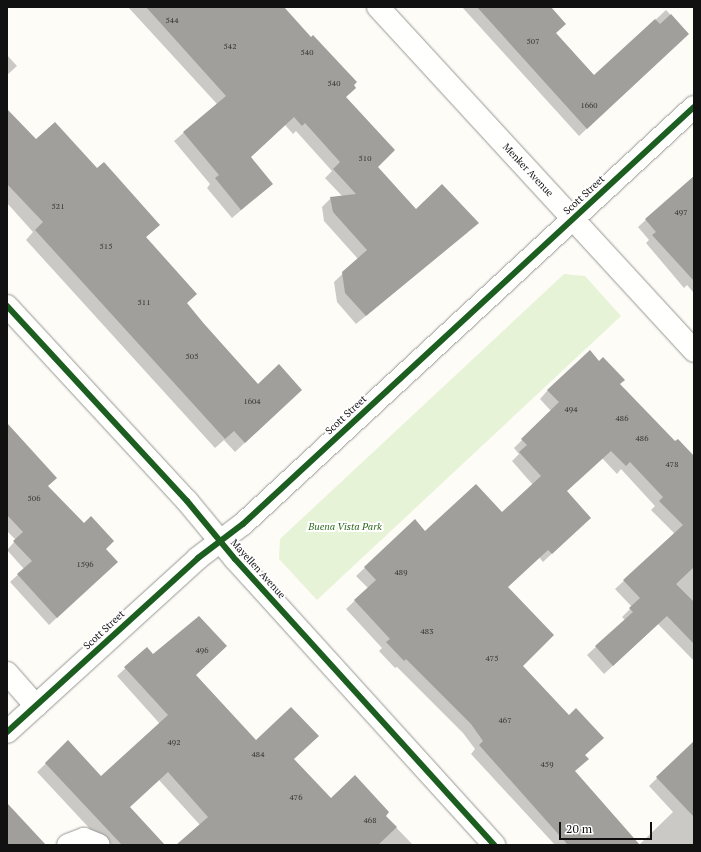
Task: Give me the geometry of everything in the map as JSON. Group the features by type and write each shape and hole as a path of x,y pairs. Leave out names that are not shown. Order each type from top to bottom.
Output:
{"street":[{"name":"Menker Avenue","path":"378,7 694,351"},
{"name":"Scott Street","path":"7,732 198,558 243,524 694,107"},
{"name":"Mayellen Avenue","path":"7,306 186,501 220,541 494,845"},
{"path":"7,673 36,706"},
{"path":"68,845 84,838 99,845"}],"green space":[{"name":"Buena Vista Park","path":"564,274 585,276 621,316 317,600 279,559 280,539"}],"building":[{"path":"146,7 284,7 311,37 313,35 357,82 354,85 356,88 346,97 395,150 378,167 416,209 442,184 479,223 366,316 345,293 342,272 367,250 333,212 330,197 356,194 333,169 340,162 305,123 302,126 294,117 251,157 273,184 241,210 215,178 219,175 183,132 226,96"},
{"path":"477,7 551,7 566,24 556,33 594,75 655,19 660,24 671,14 689,34 587,129"},
{"path":"7,109 36,139 55,122 97,168 104,162 160,225 146,237 197,294 187,303 204,324 258,384 279,364 302,390 245,443 234,431 225,439 35,230 43,222 7,184"},
{"path":"694,176 694,281 652,235 656,232 645,219"},
{"path":"590,350 599,361 603,357 625,380 620,384 675,441 678,439 694,456 694,567 676,584 694,602 694,644 667,616 613,666 595,646 633,612 629,608 640,598 623,580 683,525 659,501 663,497 630,462 626,466 611,451 567,491 591,518 552,554 548,550 508,587 554,635 523,666 569,715 576,708 604,738 585,755 589,759 575,771 640,845 568,845 479,745 483,741 471,724 406,659 404,661 386,642 390,639 354,600 376,580 364,567 415,519 425,531 476,484 502,512 541,476 519,452 527,445 521,439 559,402 547,390"},
{"path":"7,423 57,478 48,486 84,523 91,516 114,541 106,549 118,562 57,618 17,574 32,561 13,541 23,532 7,515"},
{"path":"199,616 227,646 196,675 256,740 291,707 319,736 294,759 331,798 355,775 389,812 386,816 397,827 378,845 176,845 208,817 168,772 130,807 165,845 122,845 45,763 68,740 101,776 168,715 124,667 147,647 153,654"},
{"path":"694,741 694,817 656,777"},
{"path":"7,803 46,845 7,845"}],"cycle path":[{"path":"7,732 198,558 243,524 694,107"},
{"path":"7,306 187,501 235,559 494,845"}]}
